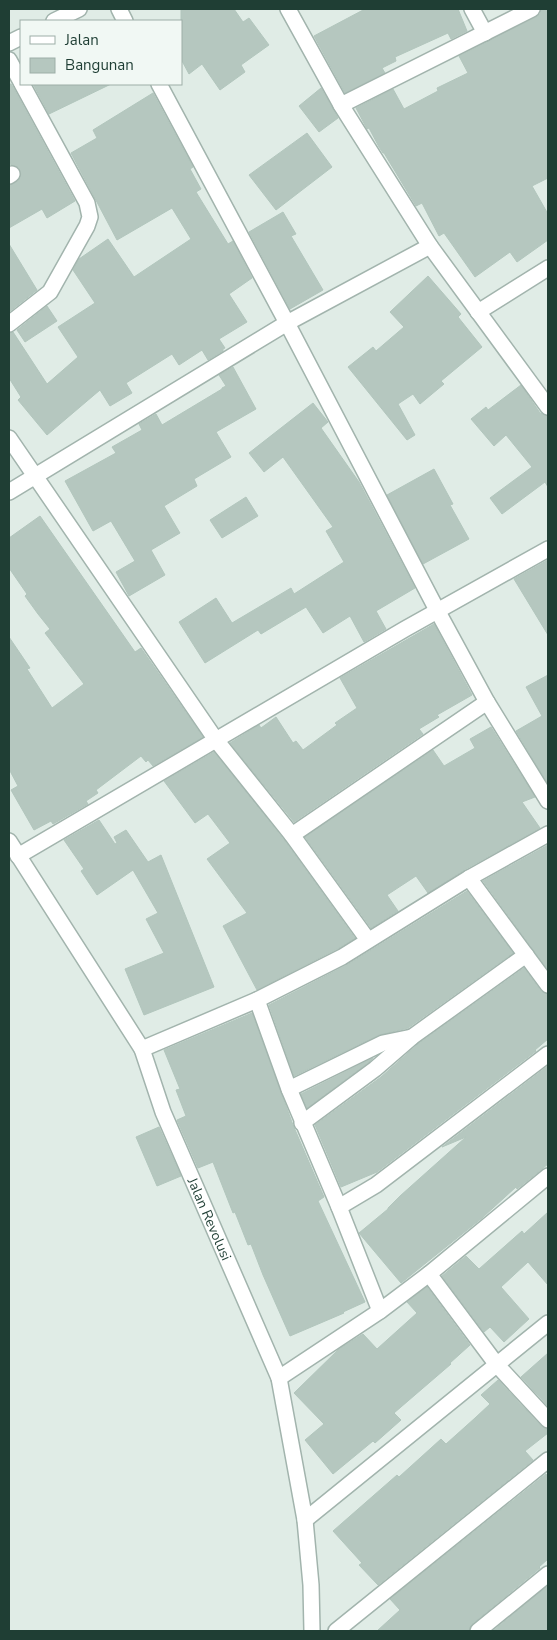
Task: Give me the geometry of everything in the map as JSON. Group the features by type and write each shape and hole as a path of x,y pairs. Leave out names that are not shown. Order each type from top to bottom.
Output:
{"street":[{"path":"56,20 79,9"},
{"path":"119,9 125,20"},
{"path":"288,9 341,105 430,246 548,407"},
{"path":"472,9 485,33"},
{"path":"341,105 532,9"},
{"path":"9,44 20,38"},
{"path":"9,60 20,79"},
{"path":"9,324 50,292 87,226 90,217 87,203 23,85"},
{"path":"160,85 287,323 438,612 487,702 548,801"},
{"path":"9,492 287,323 430,246"},
{"path":"478,312 548,268"},
{"path":"9,438 216,740 292,835 368,940"},
{"path":"18,856 405,629 548,549"},
{"path":"292,835 487,702"},
{"path":"142,1049 257,1000 342,957 469,878 548,834"},
{"name":"Jalan Revolusi","path":"9,841 142,1049 163,1112 280,1378 306,1520 312,1631"},
{"path":"469,878 548,985"},
{"path":"302,1123 384,1062 412,1037 526,956"},
{"path":"257,1000 302,1123 339,1207 380,1311"},
{"path":"289,1089 382,1043 412,1037"},
{"path":"339,1207 376,1185 548,1054"},
{"path":"280,1378 380,1311 548,1176"},
{"path":"428,1274 497,1365 548,1420"},
{"path":"306,1520 548,1323"},
{"path":"336,1631 548,1460"},
{"path":"478,1631 548,1574"}],"building":[{"path":"181,9 234,9 243,22 249,18 269,45 241,65 245,72 220,90 202,64 189,74 182,61"},
{"path":"365,9 458,9 467,31 451,39 448,33 395,57 396,61 382,68 385,73 345,93 314,36"},
{"path":"541,9 548,9 548,178 532,186 548,214 548,240 517,262 510,252 475,277 444,233 439,236 422,203 416,206 369,128 367,129 356,108 393,89 404,109 438,91 437,88 468,73 459,56 536,17 540,14"},
{"path":"9,84 13,87 75,201 47,218 42,209 9,228 9,185 18,181 21,174 19,168 11,165 9,161"},
{"path":"34,85 109,85 49,114"},
{"path":"321,88 338,118 319,132 299,106"},
{"path":"153,93 193,167 190,169 201,189 196,192 228,244 233,241 252,278 229,294 247,322 219,339 225,348 208,360 202,350 179,365 172,354 126,383 132,393 110,406 100,390 47,435 18,400 21,397 9,378 9,333 13,332 47,384 78,357 58,327 95,303 73,270 79,259 108,239 134,277 191,239 172,208 117,240 71,153 97,138 93,130"},
{"path":"307,133 332,167 276,210 249,175"},
{"path":"283,212 296,234 291,236 323,290 290,309 249,232"},
{"path":"9,244 37,290 9,312"},
{"path":"428,276 461,314 458,317 482,347 441,381 444,384 420,404 413,394 398,404 415,435 407,440 348,367 373,347 376,351 404,327 390,312"},
{"path":"47,306 57,321 25,342 17,330"},
{"path":"233,367 256,409 216,432 231,457 194,479 197,486 164,506 180,533 151,550 165,575 129,596 116,572 135,561 111,521 93,531 65,481 116,453 112,447 142,430 139,424 156,414 162,425 222,389 226,386 219,375"},
{"path":"521,385 540,413 548,416 548,487 545,482 502,514 490,498 532,467 506,435 494,446 471,419 486,407 488,410"},
{"path":"313,403 328,422 321,428 359,482 415,588 376,611 386,629 364,642 350,616 323,633 306,607 261,634 258,630 205,663 179,622 216,598 232,623 291,588 294,594 344,562 326,531 333,527 283,457 264,472 249,453"},
{"path":"434,469 453,504 450,505 469,539 423,564 387,495"},
{"path":"246,497 258,516 222,538 210,520"},
{"path":"40,516 135,652 141,648 203,737 153,766 141,756 96,790 98,793 86,801 88,804 53,824 51,821 34,830 11,790 18,786 9,769 9,637 30,668 27,669 52,708 84,684 45,633 50,629 25,596 27,594 9,568 9,538"},
{"path":"548,560 548,635 514,579"},
{"path":"434,624 472,695 437,715 439,717 419,729 423,734 294,822 230,743 259,725 261,728 276,717 293,743 296,741 303,750 337,725 335,723 357,708 340,678"},
{"path":"548,675 548,784 516,731 542,716 526,687"},
{"path":"491,727 535,797 522,802 540,828 464,870 428,893 416,876 387,895 398,911 371,928 305,837 433,750 444,766 475,748 470,739"},
{"path":"214,752 285,841 355,938 257,990 223,926 247,913 207,859 230,843 208,814 195,823 164,781"},
{"path":"99,820 115,844 117,843 114,837 126,830 148,862 161,855 214,987 144,1015 125,969 164,953 146,919 158,913 133,870 97,895 81,871 84,869 64,840"},
{"path":"548,845 548,970 483,881"},
{"path":"467,891 513,953 408,1028 379,1035 294,1076 269,1005 347,965"},
{"path":"524,968 541,991 548,994 548,1039 536,1051 377,1172 341,1187 315,1125 381,1077 418,1044"},
{"path":"252,1013 293,1125 324,1197 318,1201 365,1302 290,1336 251,1244 248,1245 235,1212 233,1213 213,1162 198,1168 177,1120 186,1116 176,1090 180,1089 164,1050"},
{"path":"373,1058 369,1062 307,1108 301,1094"},
{"path":"548,1066 548,1164 517,1189 516,1187 482,1218 401,1283 359,1233 388,1209 466,1137 442,1147"},
{"path":"159,1127 181,1176 157,1186 136,1137"},
{"path":"548,1212 548,1285 528,1262 501,1287 529,1319 504,1342 490,1327 484,1332 442,1276 466,1256 479,1269 522,1231 524,1234"},
{"path":"427,1287 470,1345 394,1413 401,1420 375,1443 373,1441 333,1474 305,1440 324,1424 294,1393 339,1349 363,1334 377,1349 417,1313 407,1302"},
{"path":"548,1353 548,1406 521,1377"},
{"path":"498,1380 541,1426 548,1429 548,1433 525,1451 533,1460 378,1585 359,1565 362,1563 333,1531 397,1475 399,1477 441,1439 446,1444 475,1418 490,1404 481,1395"},
{"path":"546,1474 548,1477 548,1559 540,1568 472,1624 469,1631 377,1631 400,1610 390,1599"},
{"path":"546,1587 548,1590 548,1631 493,1631"}]}
